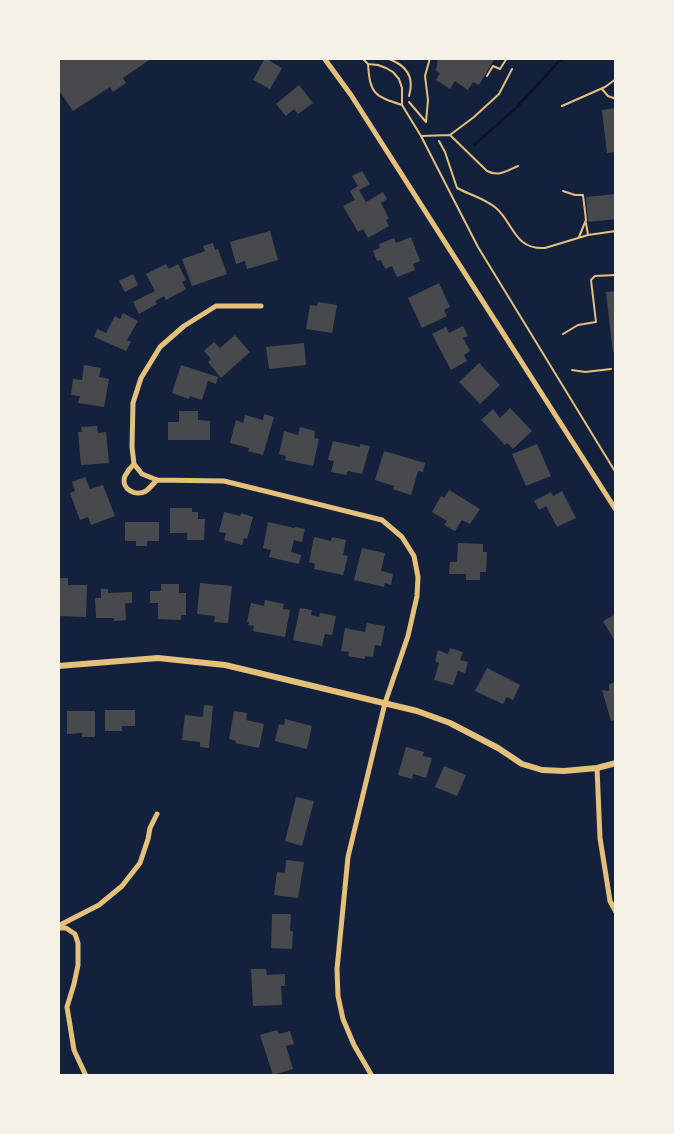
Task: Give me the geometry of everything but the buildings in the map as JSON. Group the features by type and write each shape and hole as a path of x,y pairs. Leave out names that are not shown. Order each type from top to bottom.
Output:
{"street":[{"path":"324,58 351,95 615,510"},
{"path":"261,306 216,306 184,326 160,348 141,378 133,403 134,464 142,474 157,480 224,481 382,520 402,537 414,556 418,578 417,596 408,636 385,703 348,857 337,969 338,996 343,1019 354,1045 372,1076"},
{"path":"134,464 125,477 124,484 128,490 140,494 157,480"},
{"path":"58,666 158,658 225,664 417,711 450,723 498,748 522,764 542,770 597,768 615,763"},
{"path":"597,768 600,838 610,901 615,912"},
{"path":"58,927 99,905 122,886 140,863 150,828 157,814"},
{"path":"58,927 66,928 75,934 78,943 78,965 67,1007 74,1050 86,1076"}],"lane":[{"path":"362,58 368,64 378,65 393,72 400,82 402,105 422,136 478,248 615,473"},
{"path":"368,64 372,88 376,95 402,105"},
{"path":"422,136 450,135 499,94 513,69"},
{"path":"450,135 487,171 494,174 502,173 518,166"}],"path":[{"path":"386,58 405,68 410,79 409,102 426,122 428,100 425,76 430,58"},
{"path":"487,76 493,66 500,69 507,58"},
{"path":"562,106 602,89 615,79"},
{"path":"602,89 608,96 615,99"},
{"path":"439,141 457,188 477,196 498,209 523,242 545,248 588,234 615,231"},
{"path":"563,191 584,195 588,234"},
{"path":"579,237 586,220"},
{"path":"563,334 578,325 596,322 591,280 595,276 615,275"},
{"path":"572,370 585,372 611,369"}],"waterway":[{"path":"474,145 517,107 562,58"}]}
